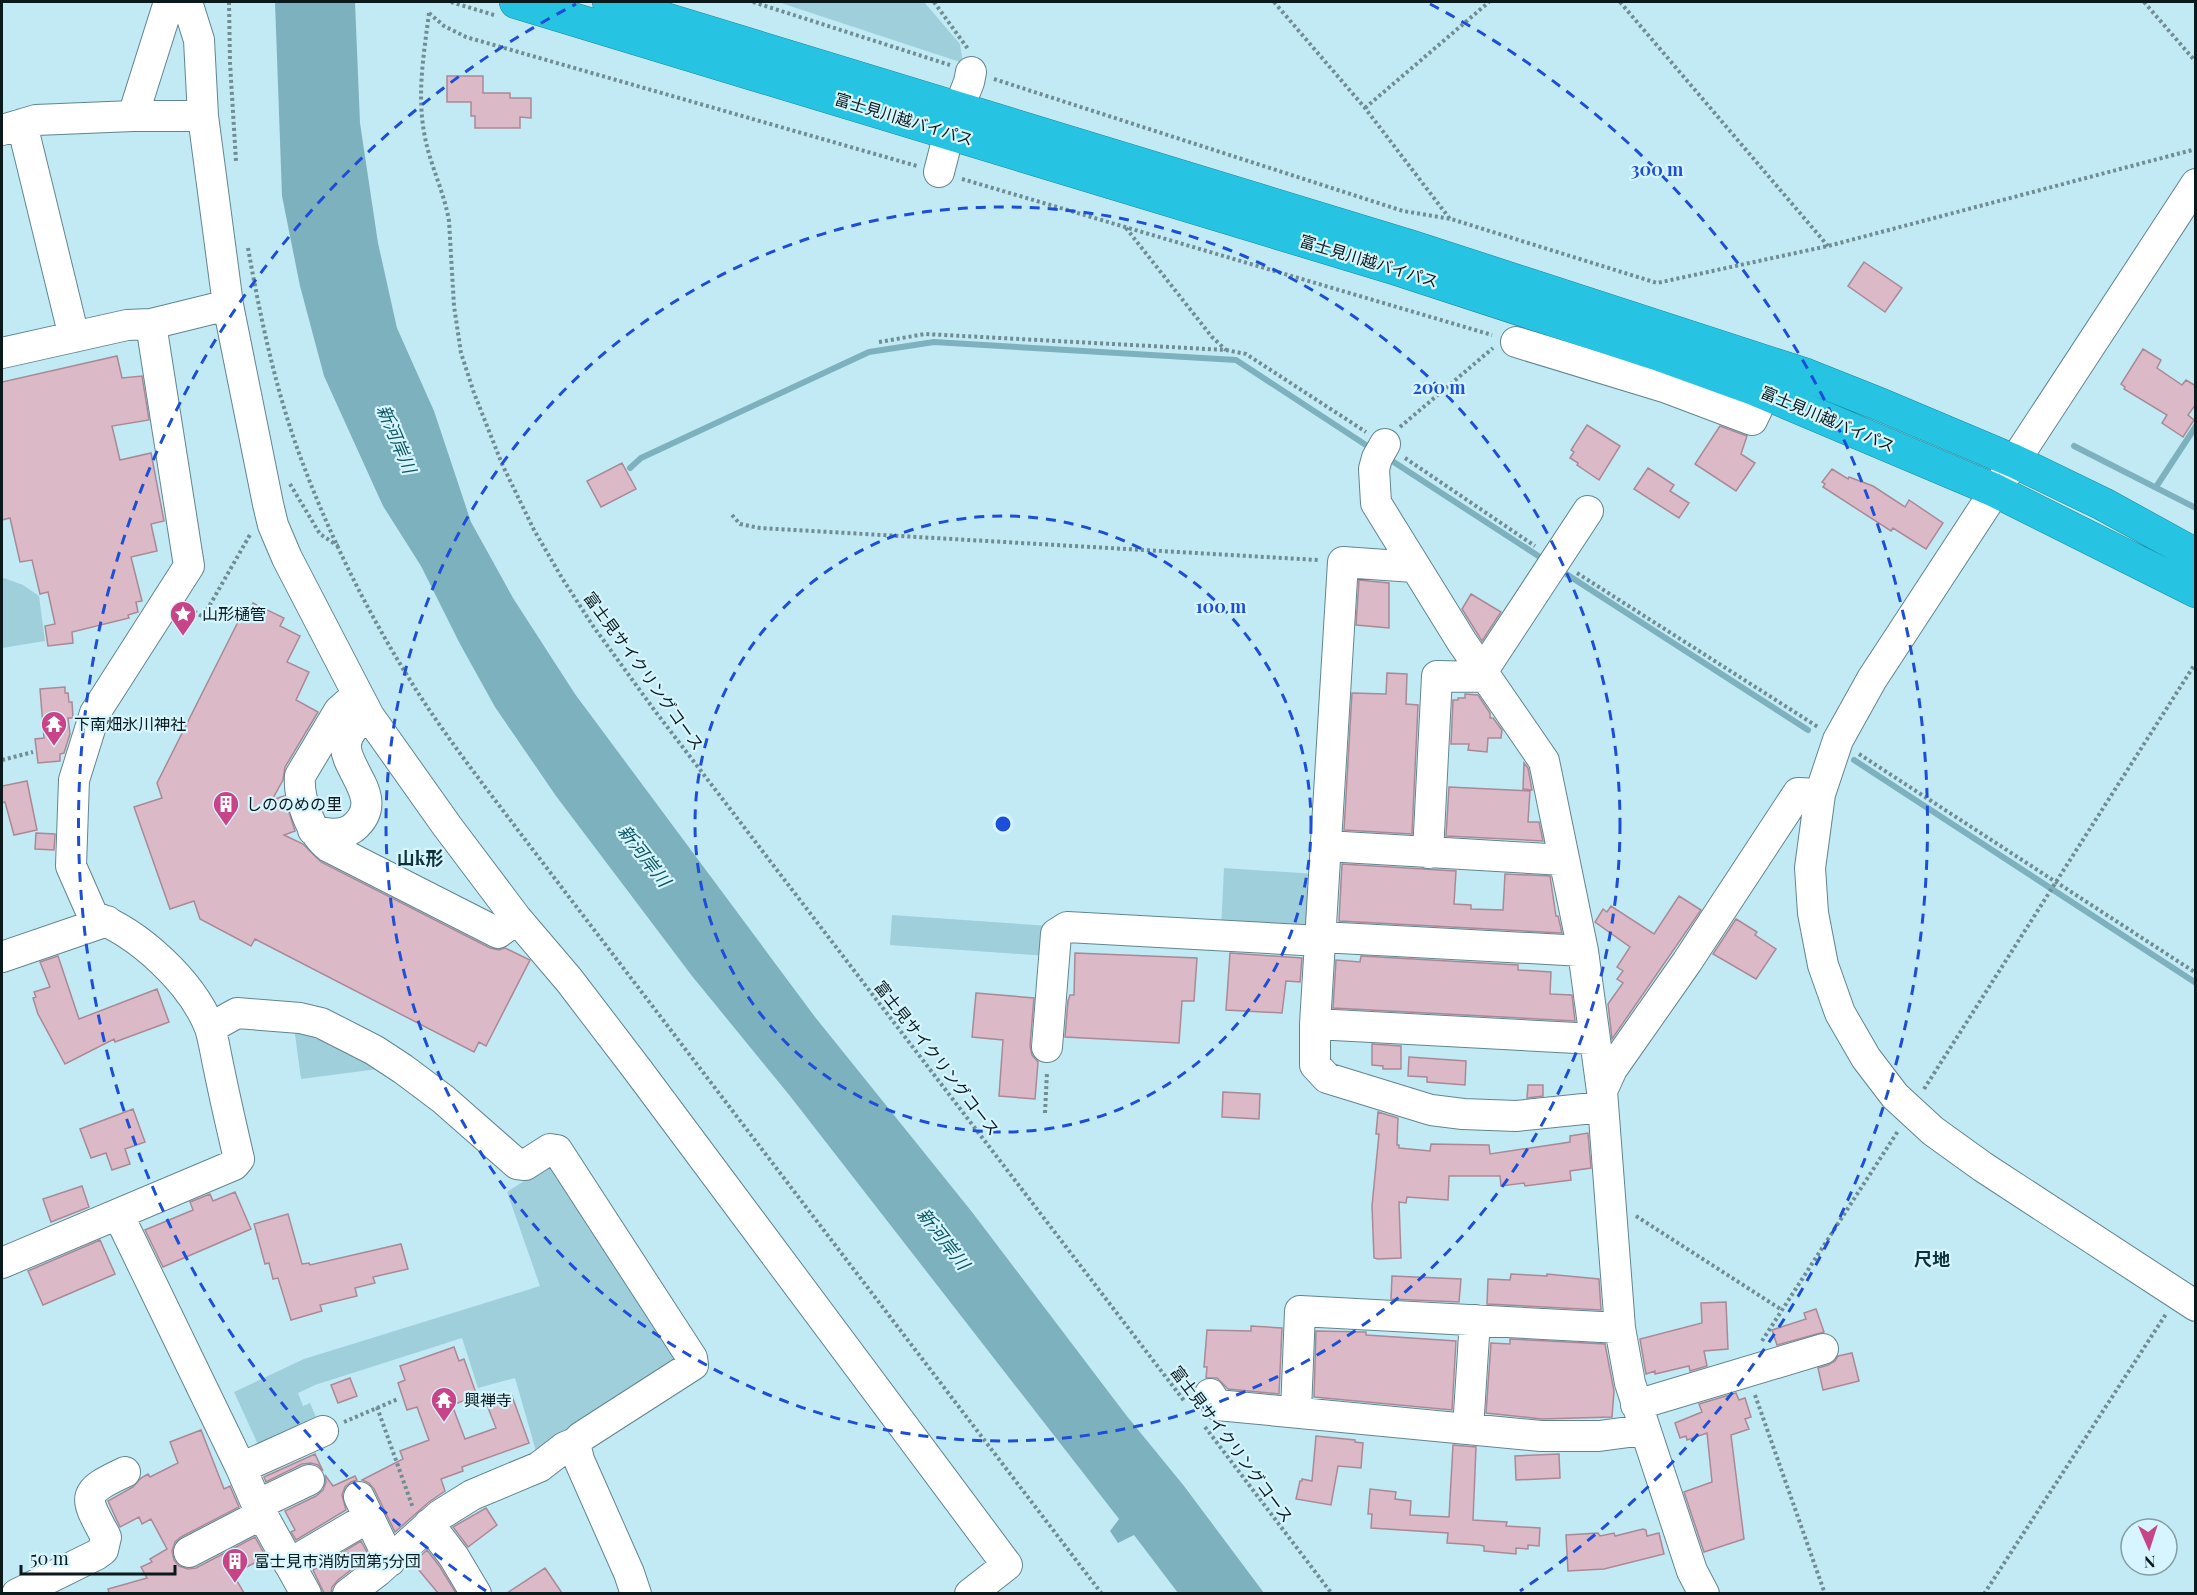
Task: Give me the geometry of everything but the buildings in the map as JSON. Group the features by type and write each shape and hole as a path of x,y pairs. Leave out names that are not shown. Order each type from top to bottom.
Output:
{"highway":[{"name":"富士見川越バイパス","path":"516,2 1412,246 1795,371 2014,461 2103,504 2196,555"},
{"name":"富士見川越バイパス","path":"609,2 1405,272 1658,354 1765,393 1994,490 2196,591"}],"street":[{"path":"133,116 169,2"},
{"path":"187,2 199,40 203,116 228,305 268,504 273,525 287,558 363,705 412,779 517,919 569,980 637,1069 1007,1565 970,1593"},
{"path":"939,172 954,120 974,73"},
{"path":"74,337 12,127 36,120 203,116"},
{"path":"2183,1307 1933,1131 1895,1096 1866,1058 1840,1013 1823,965 1813,913 1810,868 1820,794 1838,740 1872,679 2196,184"},
{"path":"2,353 127,325 151,324 228,305"},
{"path":"2,1263 234,1165 239,1159 210,1028 197,1004 164,960 130,935 107,921 93,916 71,866 74,780 95,713 189,566 151,324"},
{"path":"1516,342 1667,388 1752,420 1765,393"},
{"path":"1381,451 1374,482 1376,503 1414,567 1544,761 1583,951 1603,1099 1620,1328 1630,1383 1692,1571 1704,1593"},
{"path":"1484,674 1588,511"},
{"path":"1414,567 1343,562 1315,1024 1315,1065 1327,1078 1431,1110 1463,1114 1516,1116 1603,1099"},
{"path":"1428,853 1437,676 1484,674"},
{"path":"363,705 339,711 300,776 299,786 313,830 319,840 328,847 498,933 517,919"},
{"path":"313,830 325,834 338,834 349,831 363,817 365,795 346,748 347,739 357,723 363,705"},
{"path":"1603,1099 1611,1069 1687,962 1798,793 1820,794"},
{"path":"1326,846 1564,860"},
{"path":"2,957 107,921"},
{"path":"1047,1047 1056,934 1067,927 1583,951"},
{"path":"210,1028 237,1013 300,1018 321,1023 374,1050 403,1069 443,1099 517,1164 525,1165 550,1149 557,1150 692,1358 693,1365 575,1443 565,1447 539,1467 472,1496 426,1528 390,1561 348,1593"},
{"path":"1315,1024 1595,1039"},
{"path":"118,1214 241,1468 259,1510 306,1593"},
{"path":"1296,1411 1300,1311 1620,1328"},
{"path":"1468,1429 1475,1320"},
{"path":"1198,1406 1217,1405 1296,1411 1541,1436 1599,1436 1743,1373 1823,1348"},
{"path":"241,1468 323,1431"},
{"path":"575,1443 579,1460 636,1593"},
{"path":"17,1593 103,1550 106,1537 90,1508 89,1499 91,1493 100,1484 125,1472"},
{"path":"189,1552 309,1480"},
{"path":"289,1564 364,1507 390,1561"},
{"path":"426,1528 454,1557 477,1593"}],"path":[{"path":"229,2 230,74 237,168"},
{"path":"753,2 1403,211 1451,219 1657,283 1828,246 2196,149"},
{"path":"934,2 967,45 974,73"},
{"path":"1274,2 1365,108 1451,219"},
{"path":"1365,108 1489,2"},
{"path":"1620,2 1828,246"},
{"path":"2144,2 2196,62"},
{"name":"富士見サイクリングコース","path":"939,172 466,37 444,26 429,13 420,85 421,110 429,155 447,208 456,330 474,393 502,464 534,530 593,626 656,711 1198,1406 1332,1593"},
{"path":"939,172 1516,342"},
{"path":"1125,227 1212,337 1226,350"},
{"path":"246,239 270,352 303,464 358,589 394,653 438,723 1102,1593"},
{"path":"1381,451 1394,433 1496,346 1516,342"},
{"path":"287,479 320,534 338,546"},
{"path":"170,596 203,617 268,504"},
{"path":"732,514 740,524 760,528 1343,562"},
{"path":"1918,1098 2195,664"},
{"path":"2,760 33,752"},
{"path":"1045,1113 1047,1047"},
{"path":"1825,1593 1743,1373 1899,1128"},
{"path":"1610,1200 1782,1310"},
{"path":"1984,1593 2183,1307"},
{"path":"323,1431 399,1398"},
{"path":"377,1407 426,1528"}],"shaded area":[{"path":"778,2 924,2 960,44 963,63"},
{"path":"2,579 23,585 39,596 45,641 2,648"},
{"path":"1224,868 1316,874 1313,934 1221,928"},
{"path":"892,915 1050,926 1047,956 890,945"},
{"path":"294,1027 313,1030 378,1069 301,1079"},
{"path":"554,1162 685,1361 538,1458 515,1378 478,1388 462,1338 315,1385 298,1393 303,1406 310,1403 319,1424 261,1451 234,1392 304,1359 540,1286 507,1192"}],"water":[{"name":"新河岸川","path":"275,2 355,2 360,123 378,243 397,328 434,411 471,522 513,598 575,694 815,1017 972,1212 1264,1593 1178,1593 1134,1535 1118,1543 1110,1531 1119,1519 790,1096 692,976 556,796 495,707 421,566 383,506 324,376 300,286 282,196"}],"waterway":[{"path":"630,468 641,458 869,352 934,342 1236,360 1372,449"},
{"path":"2156,487 2196,426"},
{"path":"2074,446 2196,508"},
{"path":"1386,457 1546,561"},
{"path":"1560,570 1808,730"},
{"path":"1854,760 2196,983"}],"place":[{"name":"山形樋管","path":"183,637"},
{"name":"下南畑氷川神社","path":"54,747"},
{"name":"しののめの里","path":"226,827"},
{"name":"興禅寺","path":"444,1423"},
{"name":"富士見市消防団第5分団","path":"235,1584"}],"district":[{"name":"山k形","path":"420,859"},
{"name":"尺地","path":"1932,1260"}]}
